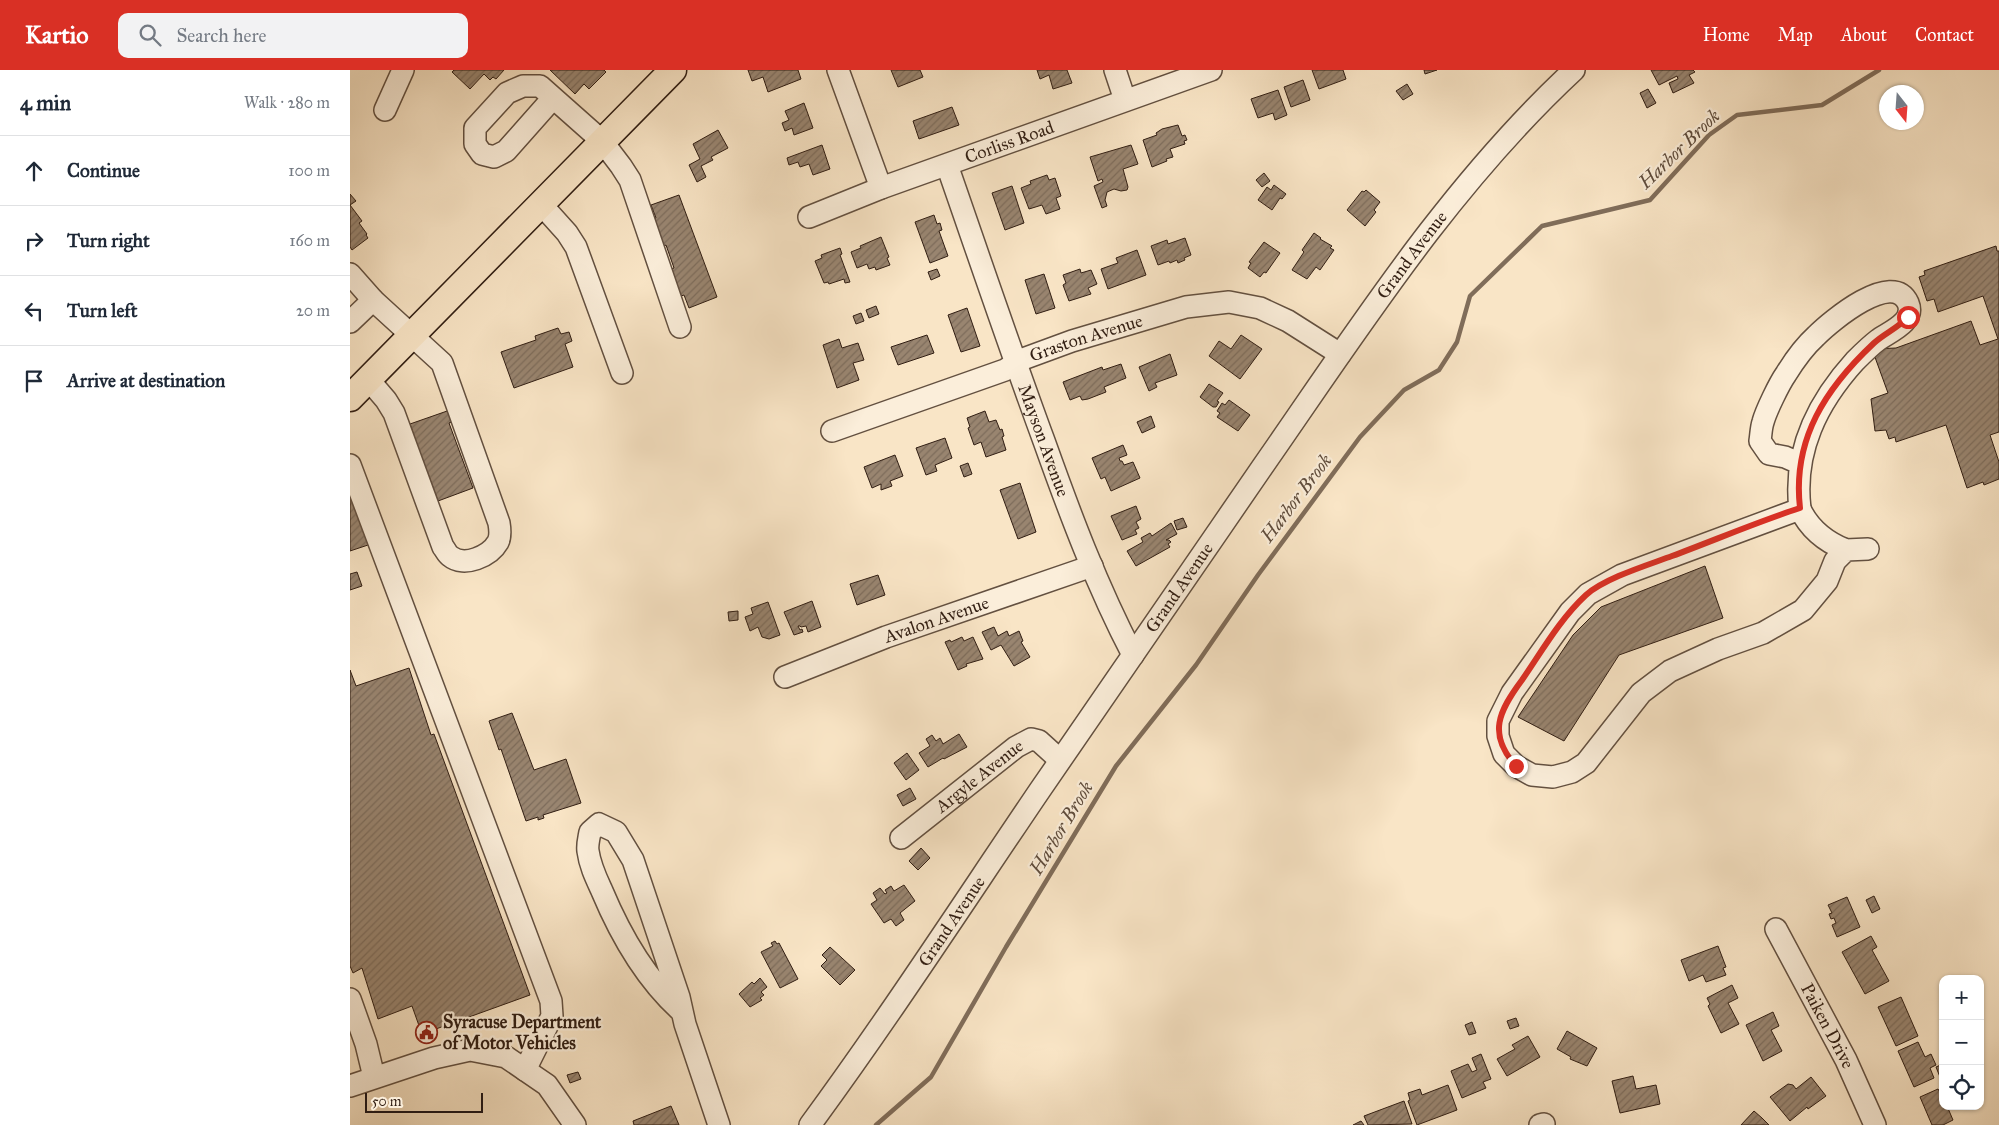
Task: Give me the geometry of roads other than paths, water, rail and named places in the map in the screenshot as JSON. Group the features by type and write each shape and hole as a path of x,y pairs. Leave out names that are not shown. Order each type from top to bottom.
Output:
{"main road":[{"path":"350,398 673,70"}],"street":[{"path":"385,110 404,70"},
{"path":"838,70 881,188"},
{"path":"1115,70 1125,100"},
{"name":"Corliss Road","path":"808,217 881,188 1211,70"},
{"name":"Grand Avenue","path":"810,1125 857,1062 1060,760 1390,282 1458,194 1489,158 1574,70"},
{"path":"553,98 602,141 630,180 680,327"},
{"name":"Mayson Avenue","path":"947,165 1016,364 1074,523 1113,617 1133,655"},
{"path":"540,204 567,233 576,247 622,373"},
{"path":"352,281 442,363 500,523 498,542 480,557 467,561 458,560 450,556 443,546 394,414 386,400 368,379"},
{"path":"1800,464 1785,457 1769,454 1760,441 1762,422 1785,375 1816,336 1852,307 1876,294 1892,291 1903,295 1909,304 1908,317 1900,326 1878,340 1856,360 1834,386 1816,413 1800,464 1798,494 1800,508 1807,522 1826,539 1846,550 1868,549"},
{"path":"350,322 373,300"},
{"name":"Graston Avenue","path":"832,432 1005,370 1023,359 1072,341 1176,310 1229,302 1260,308 1288,321 1340,354"},
{"path":"350,465 552,1001 552,1016 525,1070"},
{"path":"1800,508 1622,575 1588,594 1570,612 1512,693 1498,721 1498,736 1504,754 1516,766 1532,774 1553,777 1572,772 1586,763 1641,693 1670,671 1718,649 1763,633 1802,610 1827,581 1835,561 1846,550"},
{"name":"Avalon Avenue","path":"785,677 886,637 1092,566"},
{"name":"Argyle Avenue","path":"901,838 1016,748 1031,739 1039,741 1060,760"},
{"path":"680,1010 658,987 636,957 611,912 591,868 587,849 590,832 599,824 616,832 633,860 679,998 680,1010 719,1125"},
{"name":"Paiken Drive","path":"1776,930 1825,1018 1871,1123"},
{"path":"350,999 366,1044 374,1077"},
{"path":"350,1086 434,1058 470,1050 506,1057 547,1085 574,1125"}],"waterway":[{"name":"Harbor Brook","path":"876,1125 931,1077 1006,947 1116,766 1196,665 1258,575 1360,437 1404,390 1439,370 1457,342 1470,296 1542,226 1650,200 1709,135 1737,115 1822,105 1879,70"}],"place":[{"name":"Syracuse Department of Motor Vehicles","path":"427,1032"}]}
